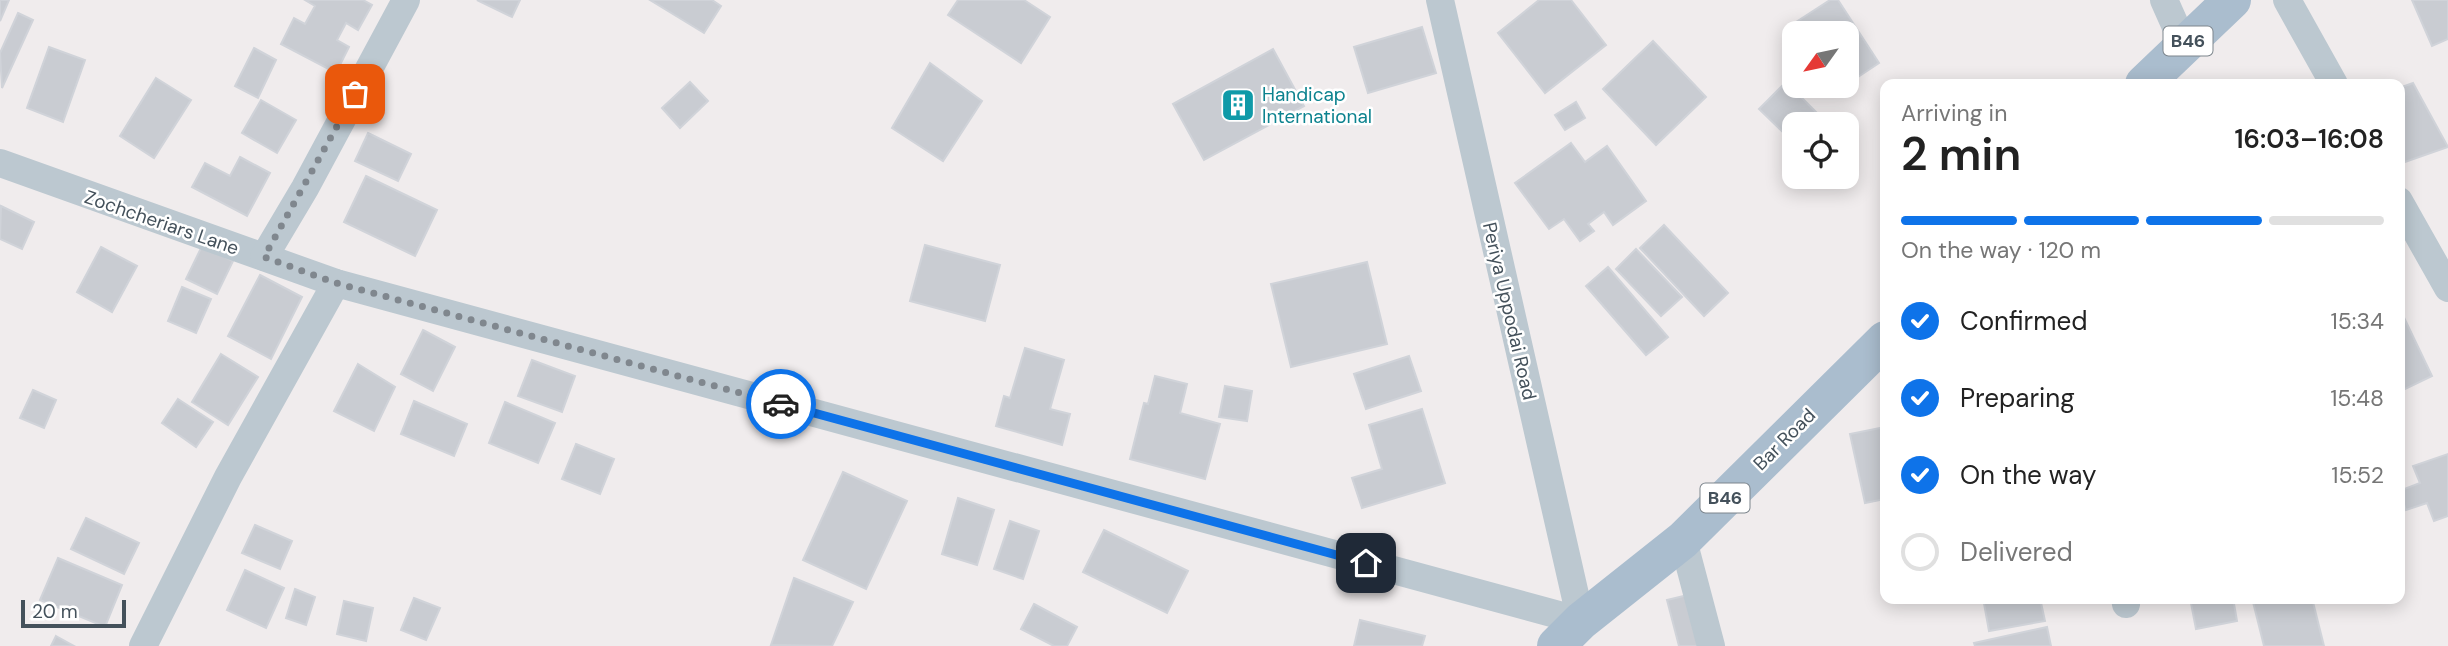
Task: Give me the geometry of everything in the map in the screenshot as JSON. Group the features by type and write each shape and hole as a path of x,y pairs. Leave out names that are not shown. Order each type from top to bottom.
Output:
{"main road":[{"name":"B46","path":"2149,79 2232,0"},
{"name":"Bar Road","path":"1568,634 1683,540 1880,345"}],"street":[{"path":"264,257 305,188 406,0"},
{"name":"Periya Uppodai Road","path":"1440,0 1568,634"},
{"path":"2164,0 2184,45"},
{"path":"2287,0 2331,79"},
{"name":"Zochcheriars Lane","path":"0,163 336,283 1568,634"},
{"path":"2405,212 2448,288"},
{"path":"144,646 228,477 336,283"},
{"path":"1683,540 1711,646"}],"building":[{"path":"0,0 9,0 0,21"},
{"path":"305,0 363,0 372,5 358,30 346,23 337,40 349,47 336,73 281,44 294,18 305,24 315,6"},
{"path":"477,0 520,0 512,17"},
{"path":"650,0 712,0 721,6 704,33"},
{"path":"958,0 1024,0 1050,17 1021,63 948,15"},
{"path":"1539,0 1571,0 1606,45 1545,93 1498,33"},
{"path":"1830,0 1838,0 1852,21 1798,21"},
{"path":"2412,0 2448,0 2448,39 2432,46"},
{"path":"18,13 33,20 2,88 0,53"},
{"name":"Handicap International","path":"1422,27 1436,73 1368,93 1354,47"},
{"path":"1859,32 1879,63 1859,76"},
{"path":"1653,41 1706,97 1656,145 1603,89"},
{"path":"49,47 85,60 63,122 27,108"},
{"path":"254,48 276,60 258,98 235,86"},
{"name":"Handicap International","path":"1273,49 1304,106 1204,160 1173,104"},
{"path":"930,63 982,101 943,161 892,128"},
{"path":"156,78 191,100 154,158 120,136"},
{"path":"690,82 708,101 680,128 662,108"},
{"path":"2413,83 2448,147 2405,162 2405,86"},
{"path":"1782,86 1782,98 1802,98 1816,112 1782,112 1782,131 1759,109"},
{"path":"261,100 296,120 277,153 242,133"},
{"path":"1576,102 1585,118 1565,130 1555,115"},
{"path":"368,133 411,154 398,181 355,161"},
{"path":"1571,143 1585,162 1607,146 1646,201 1613,225 1604,212 1588,224 1594,231 1580,241 1564,219 1549,229 1515,183"},
{"path":"240,157 270,173 247,216 192,187 205,163 230,176"},
{"path":"366,176 437,210 415,256 344,222"},
{"path":"1,206 34,222 22,249 0,239"},
{"path":"1664,225 1728,293 1704,316 1640,248"},
{"path":"925,245 1000,265 985,321 910,301"},
{"path":"202,246 233,261 217,294 186,279"},
{"path":"101,247 137,266 112,312 77,292"},
{"path":"1636,249 1682,297 1661,316 1616,269"},
{"path":"1367,262 1387,344 1291,367 1271,284"},
{"path":"1608,267 1668,337 1646,355 1586,286"},
{"path":"260,275 302,297 271,359 228,336"},
{"path":"182,287 211,299 196,333 168,321"},
{"path":"2405,320 2432,376 2405,389"},
{"path":"423,330 455,347 433,391 401,374"},
{"path":"1025,348 1064,360 1050,409 1070,414 1062,445 996,426 1004,396 1010,398"},
{"path":"221,354 258,377 228,425 192,402"},
{"path":"1409,356 1421,391 1366,409 1354,374"},
{"path":"532,360 575,376 562,412 518,396"},
{"path":"358,364 395,387 374,431 334,411"},
{"path":"1155,376 1187,384 1180,413 1220,424 1205,479 1130,459 1144,403 1148,404"},
{"path":"1225,386 1252,391 1247,421 1219,417"},
{"path":"33,390 56,400 44,428 20,418"},
{"path":"178,399 213,422 196,447 162,423"},
{"path":"414,401 467,424 454,456 401,434"},
{"path":"505,402 555,423 538,463 489,443"},
{"path":"1422,409 1445,483 1362,508 1352,478 1382,469 1369,425"},
{"path":"1880,428 1880,500 1865,503 1850,434"},
{"path":"576,444 614,459 600,494 562,479"},
{"path":"2448,454 2448,516 2434,521 2427,503 2406,510 2405,489 2420,483 2413,466"},
{"path":"843,472 907,501 866,589 803,560"},
{"path":"958,498 994,510 977,565 942,554"},
{"path":"86,518 139,543 124,574 71,549"},
{"path":"1010,521 1039,531 1023,579 994,569"},
{"path":"255,525 292,541 280,569 242,553"},
{"path":"1104,530 1188,571 1167,613 1083,572"},
{"path":"58,558 122,585 105,627 40,600"},
{"path":"245,570 284,588 266,628 227,610"},
{"path":"794,578 853,602 832,646 771,645"},
{"path":"295,589 315,597 306,625 286,618"},
{"path":"1692,594 1706,646 1679,646 1667,600"},
{"path":"414,598 440,608 426,640 401,630"},
{"path":"344,601 373,608 366,641 337,634"},
{"path":"1034,604 1077,627 1067,646 1054,646 1021,629"},
{"path":"1984,604 2041,604 2045,621 1989,631"},
{"path":"2191,604 2234,604 2237,621 2196,629"},
{"path":"2254,604 2314,604 2324,646 2264,646"},
{"path":"1360,620 1425,636 1422,646 1354,646"},
{"path":"2047,627 2051,646 1975,646 1974,643"},
{"path":"56,636 74,646 51,646"}],"way so far":[{"path":"355,94 305,188 264,257 336,283 781,404"}],"place":[{"name":"Handicap International","path":"1238,105"}],"route":[{"path":"781,404 1366,563"}]}
